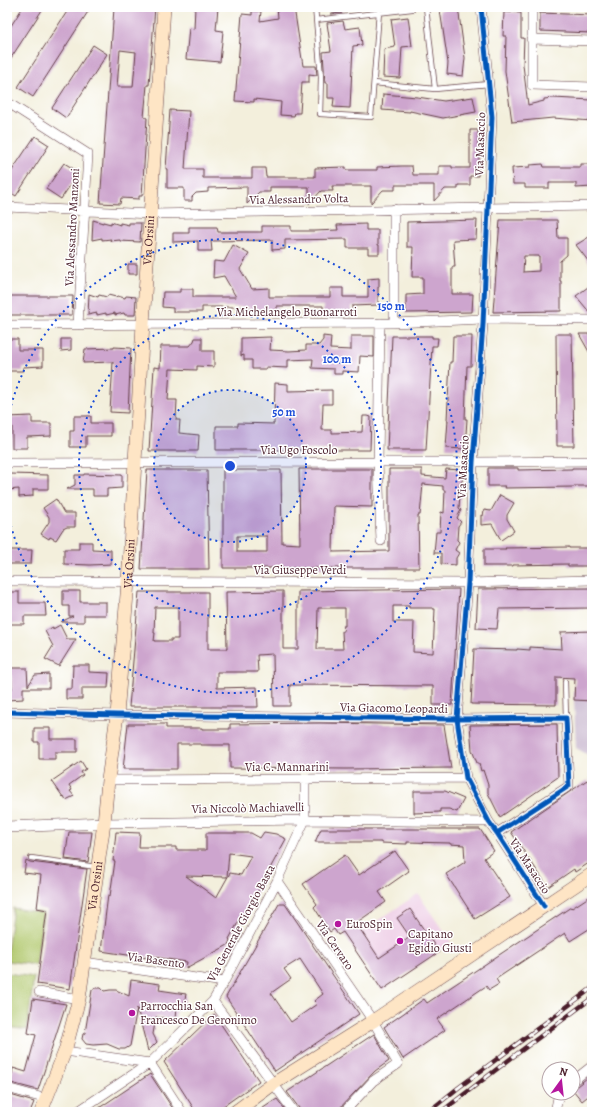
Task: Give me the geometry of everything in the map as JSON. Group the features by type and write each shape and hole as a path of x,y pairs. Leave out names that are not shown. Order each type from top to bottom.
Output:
{"main road":[{"name":"Via Orsini","path":"42,1112 64,1051 79,999 104,823 116,715 128,582 164,7"},
{"path":"235,1112 273,1084 373,1021 592,874"}],"street":[{"name":"Via Masaccio","path":"482,7 492,117 483,319 473,462 468,583 457,719 466,778 489,822 544,906"},
{"path":"532,7 532,85 592,87"},
{"path":"531,39 592,41"},
{"name":"Via Alessandro Manzoni","path":"7,102 88,154 78,325"},
{"name":"Via Alessandro Volta","path":"7,207 150,214 592,206"},
{"path":"394,209 394,323"},
{"name":"Via Michelangelo Buonarroti","path":"7,325 394,323 483,319 592,320"},
{"path":"380,323 378,462 381,541"},
{"name":"Via Ugo Foscolo","path":"7,463 592,461"},
{"name":"Via Giuseppe Verdi","path":"7,581 468,583 592,580"},
{"name":"Via Giacomo Leopardi","path":"7,712 116,715 457,719 566,718"},
{"path":"497,833 569,786 566,718"},
{"name":"Via C. Mannarini","path":"108,780 466,778"},
{"name":"Via Generale Giorgio Basta","path":"78,1112 150,1063 213,1001 277,881 305,820 305,779"},
{"name":"Via Niccolò Machiavelli","path":"7,827 104,823 305,820 489,822"},
{"name":"Via Cervaro","path":"277,881 373,1021 398,1064 373,1081 344,1112"},
{"name":"Via Basento","path":"84,962 224,982"},
{"path":"39,992 79,999"},
{"path":"213,1001 294,1112"},
{"path":"64,1051 150,1063 182,1112"},
{"path":"581,1075 592,1066"},
{"path":"7,1088 47,1099"},
{"path":"555,1112 557,1101"}],"lane":[{"path":"315,7 321,78 320,114 371,117 379,12"},
{"path":"316,20 412,9 414,7"},
{"path":"426,7 435,89"},
{"path":"374,83 435,89 489,84"},
{"path":"566,682 566,718"},
{"path":"31,858 98,868"}],"shaded area":[{"path":"592,642 592,784 590,781 590,756 576,748 574,700 575,678 541,676 473,677 475,643 572,645"},
{"name":"Capitano Egidio Giusti","path":"418,894 451,942 438,951 439,952 382,990 348,940"}],"green space":[{"path":"13,908 43,913 36,965 7,961"},
{"path":"7,973 34,977 27,1030 7,1027"}],"building":[{"path":"23,7 44,7 7,64 7,32"},
{"path":"70,7 91,7 33,97 18,87"},
{"path":"124,7 155,7 149,85 147,85 144,117 147,118 142,196 139,196 139,199 121,198 120,204 100,203 114,8 124,9","holes":["120,50 136,52 133,87 117,87"]},
{"path":"195,7 218,7 216,30 223,31 220,62 186,59 189,28 194,29"},
{"path":"277,7 294,7 303,66 316,66 317,75 309,74 309,82 302,82 300,113 295,113 294,116 280,115 281,102 254,99 254,102 235,101 242,14 252,15 252,11 261,11 260,21 278,18"},
{"path":"330,7 341,7 342,13 331,14"},
{"path":"458,7 465,58 463,76 447,74 448,63 440,10"},
{"path":"504,12 521,13 521,38 524,38 523,65 528,105 544,101 544,99 553,98 592,100 592,121 553,118 512,122 505,71 506,36 503,36"},
{"path":"540,13 592,15 592,33 540,31"},
{"path":"408,17 412,46 402,47 400,78 383,77 384,49 395,47 391,19"},
{"path":"343,21 345,29 360,27 362,45 353,46 350,108 333,107 334,98 328,98 328,83 325,83 323,52 331,51 327,23"},
{"path":"93,45 107,54 66,118 52,108"},
{"path":"383,94 444,101 473,97 476,112 443,118 410,111 382,110"},
{"path":"170,110 189,111 185,169 203,169 203,178 252,178 252,168 265,168 266,177 315,177 315,168 346,167 346,170 377,170 377,167 402,166 412,166 413,175 439,175 439,166 470,168 470,130 478,130 478,176 470,176 470,185 458,185 458,189 445,189 434,201 434,185 395,185 395,190 383,190 371,203 371,186 332,186 333,191 321,191 309,204 309,187 270,187 270,192 259,192 247,204 247,187 208,188 208,192 196,193 192,197 192,201 184,201 184,188 167,188 166,169"},
{"path":"35,136 49,145 16,196 7,190 7,178"},
{"path":"64,163 79,172 61,199 46,189"},
{"path":"543,164 544,167 581,167 581,164 592,164 592,187 576,188 576,183 549,183 549,188 525,188 525,184 513,184 512,168 530,167 530,165"},
{"path":"93,220 111,224 111,222 120,225 120,223 129,225 129,223 141,223 140,242 120,240 110,241 111,239 102,240 102,238 92,240"},
{"path":"477,220 476,239 453,240 455,267 452,267 452,294 473,294 472,312 406,313 406,295 423,294 423,277 412,277 413,247 407,247 407,222"},
{"path":"500,220 557,220 558,238 567,238 567,255 560,261 561,311 493,312","holes":["524,256 539,256 539,271 523,272"]},
{"path":"366,224 366,230 378,230 379,254 368,254 368,248 347,248 347,239 285,240 285,249 272,250 272,240 211,241 212,251 198,251 198,241 173,242 173,233 189,233 189,227 217,227 218,232 262,232 262,226 291,226 291,231 315,231 338,230 337,225"},
{"path":"592,235 592,266 576,245"},
{"path":"233,245 249,254 240,269 252,289 269,288 269,297 330,297 330,288 343,288 343,297 368,297 368,279 379,278 378,305 352,306 352,312 323,312 323,306 277,306 277,312 249,312 249,307 202,307 202,312 173,312 173,308 162,307 163,292 180,292 180,289 193,289 193,297 236,297 224,276 213,278 214,261 224,262"},
{"path":"128,264 137,264 137,274 128,274"},
{"path":"592,284 592,314 591,314 576,296"},
{"path":"89,294 98,297 99,295 107,297 108,295 125,298 126,296 136,297 135,315 125,315 124,313 115,315 115,313 106,315 106,313 97,315 97,313 88,315"},
{"path":"7,296 73,296 72,315 7,315"},
{"path":"556,334 572,334 574,446 557,446"},
{"path":"579,334 589,334 592,340 592,357"},
{"path":"323,336 331,337 330,349 351,350 351,336 374,336 374,357 360,356 359,372 342,371 342,374 334,374 334,369 312,368 313,359 288,360 288,368 266,367 266,369 252,369 252,360 244,360 244,355 241,356 241,338 271,337 270,350 289,351 306,350 306,345 319,345 323,340"},
{"path":"392,336 432,336 432,338 438,338 437,346 432,346 426,450 387,450"},
{"path":"453,336 472,336 471,366 467,366 465,419 467,419 465,449 446,448 450,362 452,362"},
{"path":"195,338 202,338 202,351 214,351 214,367 197,366 197,370 170,369 168,400 177,400 176,420 180,420 179,433 199,435 198,451 149,451 154,367 160,368 161,346 190,346"},
{"path":"7,339 18,339 18,350 43,350 43,366 23,367 23,371 7,371"},
{"path":"61,339 71,339 71,350 61,351"},
{"path":"114,347 131,348 128,413 110,412 113,362 83,363 85,349"},
{"path":"275,383 288,384 288,391 332,390 332,404 323,404 322,430 332,430 332,433 362,432 363,416 371,417 370,450 216,450 216,426 238,426 238,423 274,424"},
{"path":"32,416 32,423 51,423 51,436 27,437 27,448 12,448 12,426 7,426 7,417"},
{"path":"74,416 91,416 91,423 111,423 111,436 86,436 86,447 70,447 70,431 74,431"},
{"path":"488,468 518,468 518,470 592,468 592,486 504,488 505,486 488,486"},
{"path":"299,469 372,469 372,507 334,506 333,552 389,551 389,469 422,469 422,476 445,478 446,469 461,470 461,476 463,479 459,486 462,490 460,494 459,508 461,510 457,518 461,522 458,526 457,540 459,542 455,550 459,553 456,558 456,565 441,564 441,553 434,553 436,532 440,532 441,512 444,513 445,490 443,490 443,486 423,484 420,515 418,515 419,568 223,568 223,470 281,470 282,543 300,544","holes":["237,536 267,536 267,552 237,552"]},
{"path":"147,470 207,470 209,569 141,569"},
{"path":"10,474 48,475 48,489 33,489 33,496 19,497 19,489 7,490 7,478 10,478"},
{"path":"75,475 122,475 122,488 107,489 107,496 93,496 93,489 67,489 75,485"},
{"path":"500,495 514,503 507,515 507,519 514,531 501,540 492,524 481,525 481,515 483,516 484,510 491,511"},
{"path":"56,499 64,513 75,513 75,527 67,527 63,529 56,540 50,537 49,539 41,534 49,522 49,517 43,508"},
{"path":"79,542 92,542 92,549 111,550 111,564 64,564 64,549 79,549"},
{"path":"569,547 592,548 592,566 568,566 568,564 484,566 484,549"},
{"path":"7,550 32,550 31,564 7,564"},
{"path":"592,588 592,608 499,609 497,629 476,628 478,589"},
{"path":"459,589 452,705 433,705 433,686 290,685 290,706 274,706 273,654 257,655 258,672 217,672 217,688 257,687 258,707 129,707 139,592 208,592 208,649 227,649 226,592 283,591 283,649 298,649 298,591","holes":["393,606 435,609 433,653 413,652 414,622 393,622","155,607 178,607 178,639 171,639 171,641 154,641","318,608 345,608 345,626 343,626 344,631 342,631 343,649 317,649"]},
{"path":"63,591 80,591 80,602 106,602 106,615 84,615 84,622 61,622 73,616 69,616 69,606 63,606"},
{"path":"7,592 19,592 19,603 45,603 46,616 24,616 24,624 8,624"},
{"path":"60,625 67,639 76,639 59,666 45,659 53,646 45,631"},
{"path":"592,631 592,701 574,700 575,678 556,677 556,705 471,704 474,649 530,650 530,647 562,649 561,632"},
{"path":"73,665 89,665 89,672 109,673 108,688 82,688 82,699 66,699 66,689 72,689"},
{"path":"11,668 27,668 28,686 35,675 49,674 49,688 23,688 23,699 7,700 7,689 12,689"},
{"path":"320,723 444,725 451,768 230,768 230,745 177,744 177,769 123,769 128,724 166,724 166,728 230,729 230,724"},
{"path":"557,724 558,777 500,817 488,793 488,785 483,770 481,771 479,763 477,763 472,750 470,725"},
{"path":"34,728 50,728 50,739 77,739 77,752 55,752 55,759 39,759 39,742 34,742"},
{"path":"81,761 86,769 81,772 83,775 69,785 72,790 70,791 74,796 66,800 52,781"},
{"path":"587,780 592,788 592,861 575,872 574,869 548,887 511,832"},
{"path":"414,791 445,791 464,799 457,812 449,809 440,809 440,812 414,813"},
{"path":"321,829 480,829 494,851 484,858 510,897 475,919 446,874 465,862 464,845 450,843 407,842 407,844 381,842 315,842"},
{"path":"69,832 92,832 88,862 65,859"},
{"path":"116,832 140,833 139,847 176,847 176,850 206,850 206,833 251,833 260,838 264,832 276,834 286,839 243,918 241,917 229,939 228,945 186,968 187,962 101,951 108,895 110,896 115,861 113,861","holes":["229,853 251,856 241,875 230,873 216,898 186,876 227,877"]},
{"path":"395,851 409,871 379,892 386,902 356,923 379,958 410,937 397,918 410,909 439,952 382,990 343,932 338,935 334,929 330,932 314,907 317,904 303,884 345,855 359,875"},
{"path":"26,860 30,862 87,869 70,989 37,984 47,910 37,908 41,875 24,873"},
{"path":"592,895 592,927 570,941 565,933 496,979 499,984 489,990 486,986 437,1019 445,1030 403,1059 384,1027 424,999 427,1003 571,907 572,908"},
{"path":"279,904 285,904 359,1014 275,1071 226,997","holes":["300,959 323,994 314,1001 317,1004 291,1022 271,993 291,979 284,969"]},
{"name":"Parrocchia San Francesco De Geronimo","path":"131,980 160,984 159,990 186,994 183,1009 176,1008 175,1019 156,1017 153,1034 157,1042 148,1051 137,1008 130,1046 125,1049 119,1049 107,1044 86,1044 82,1039 83,1034 85,1033 92,990 95,988 101,988 104,991 116,990 129,996"},
{"path":"33,999 66,1004 38,1090 7,1082 7,1073 12,1074 13,1068 26,1072 36,1035 28,1033"},
{"path":"214,1014 259,1081 215,1112 196,1112 164,1062"},
{"path":"374,1034 389,1061 375,1071 336,1112 300,1112 299,1108 287,1092"},
{"path":"150,1074 175,1112 93,1112"},
{"path":"592,1074 592,1093 582,1101 581,1100 581,1083"},
{"path":"7,1094 34,1102 30,1112 7,1112"},
{"path":"277,1099 287,1112 257,1112"}],"railway":[{"path":"428,1112 592,988"},
{"path":"441,1112 592,998"}],"cycle path":[{"path":"481,7 492,117 483,324 473,462 468,583 457,719 466,778 489,822 544,906"},
{"path":"7,712 117,715 457,719 566,718 569,786 497,833"}],"place":[{"name":"EuroSpin","path":"338,924"},
{"name":"Capitano Egidio Giusti","path":"400,941"},
{"name":"Parrocchia San Francesco De Geronimo","path":"132,1013"}]}
